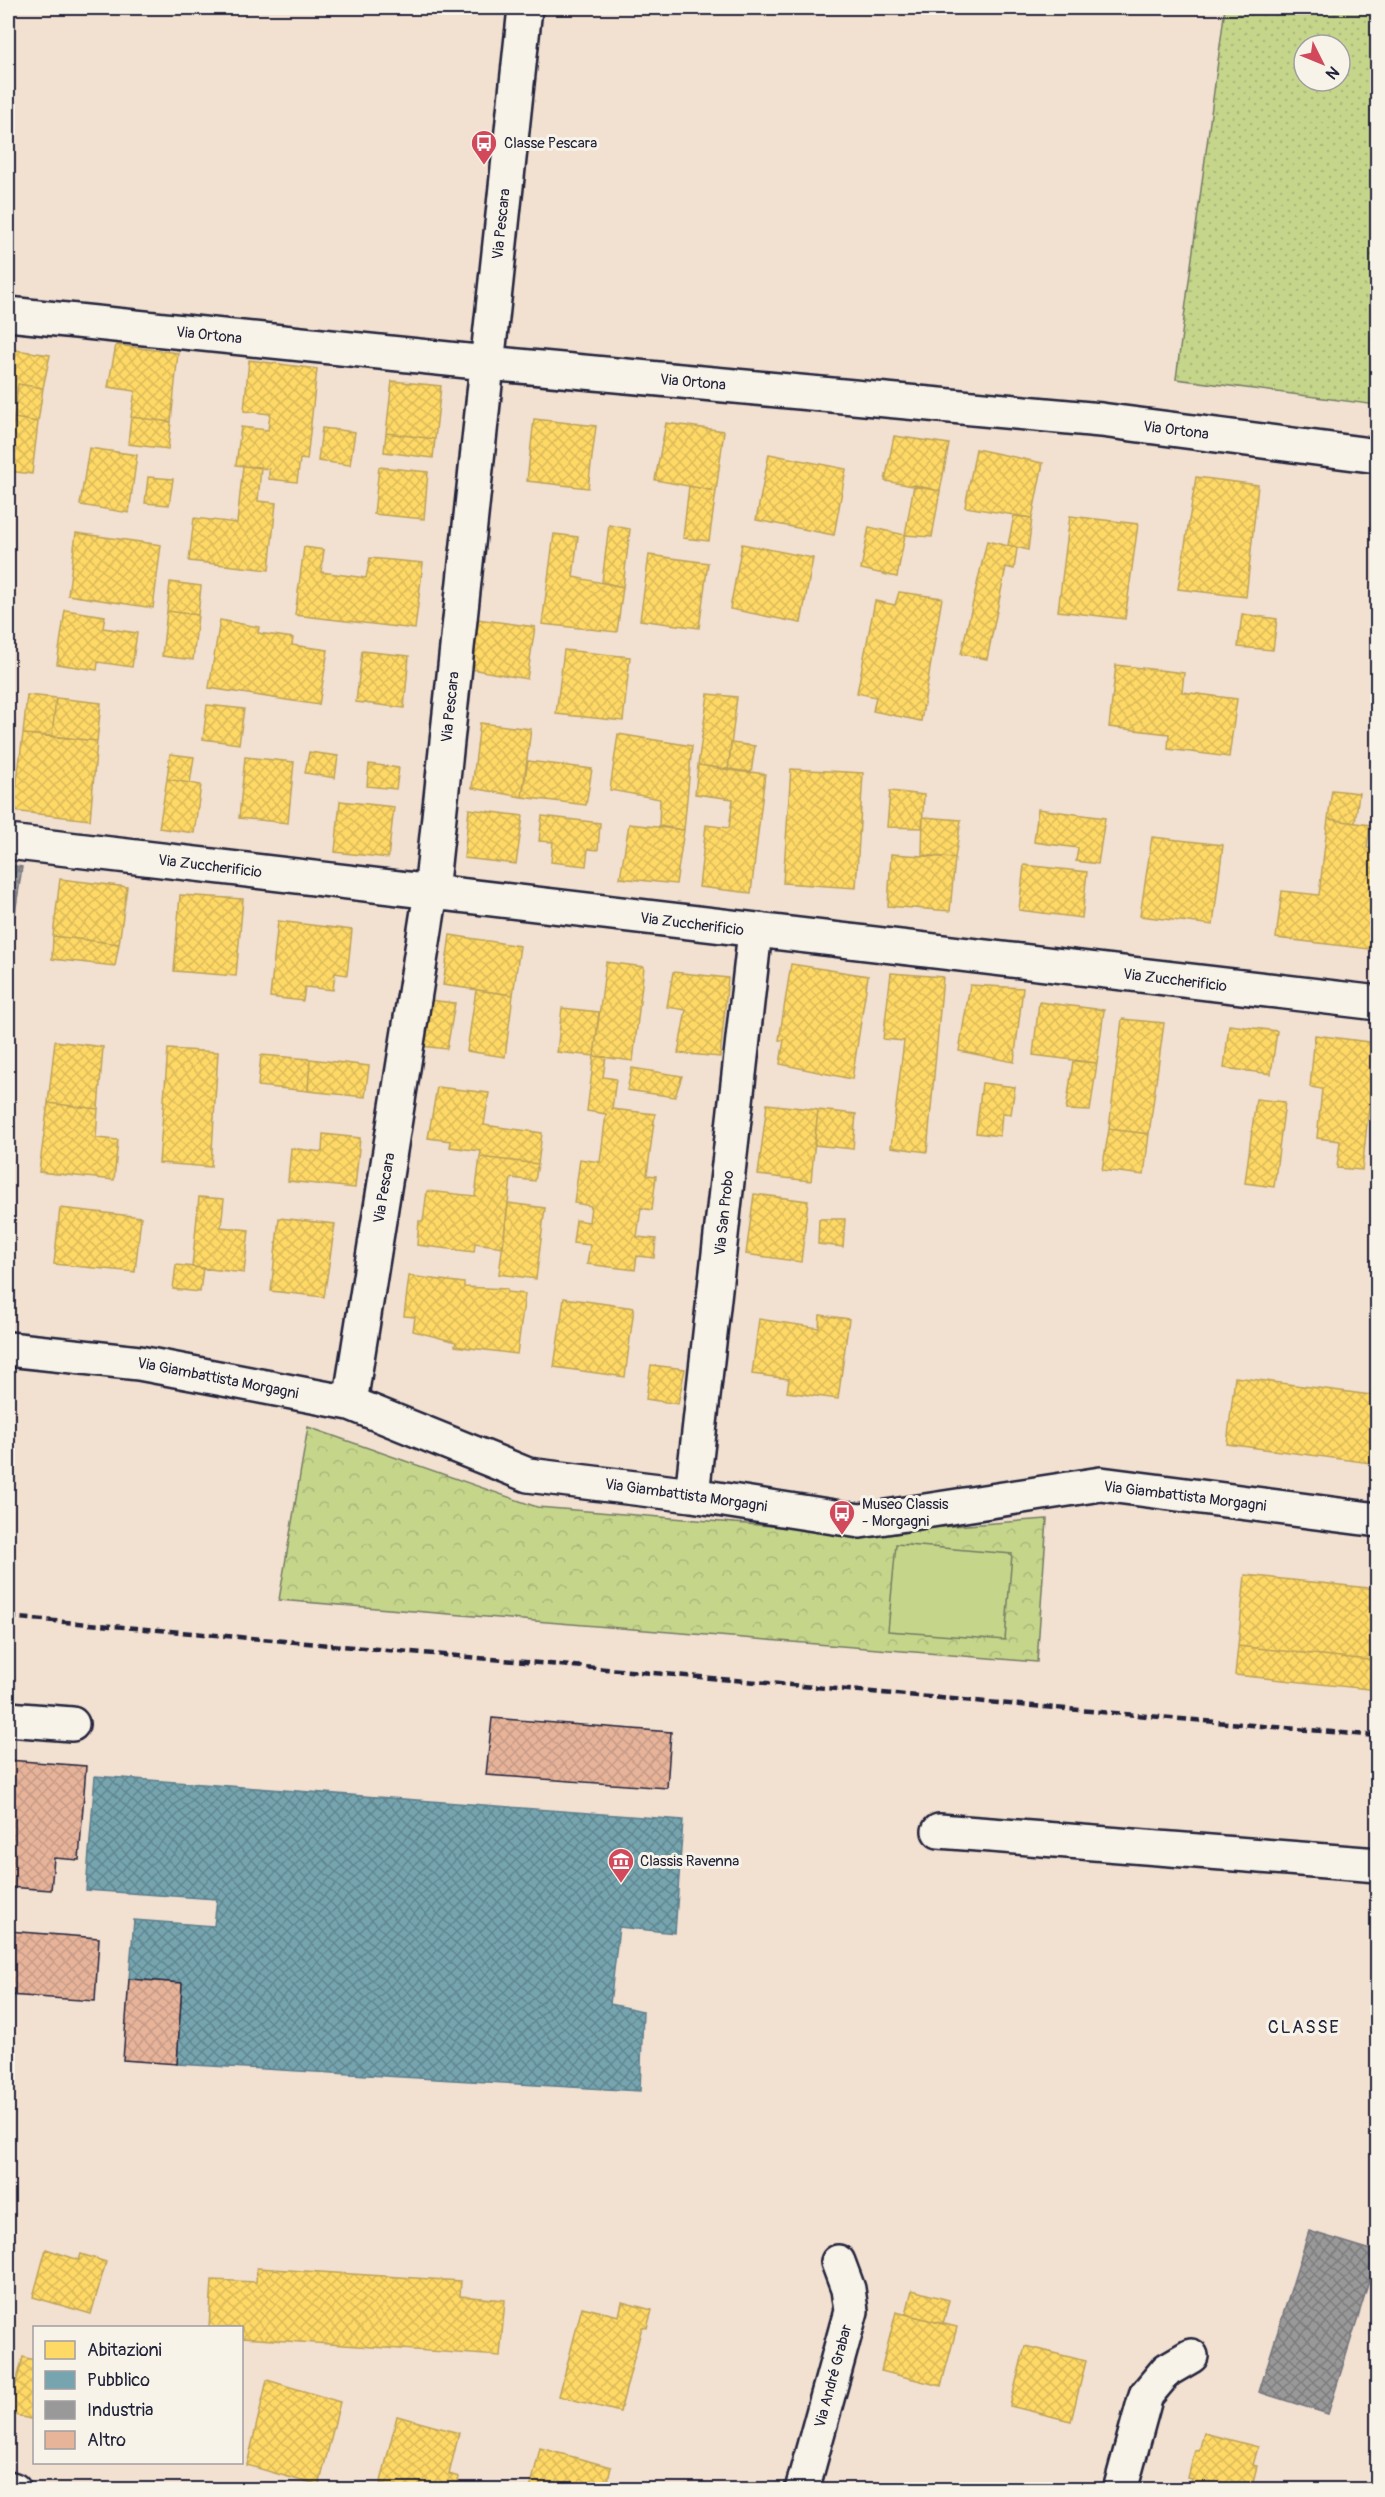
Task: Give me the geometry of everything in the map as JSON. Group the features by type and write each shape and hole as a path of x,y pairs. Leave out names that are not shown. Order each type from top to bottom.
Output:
{"street":[{"name":"Via Pescara","path":"350,1403 431,892 487,363 532,23"},
{"name":"Via Ortona","path":"8,314 487,363 1102,408 1377,456"},
{"name":"Via Zuccherificio","path":"8,842 1377,1003"},
{"name":"Via San Probo","path":"692,1495 755,931"},
{"name":"Via Giambattista Morgagni","path":"8,1349 139,1363 350,1403 528,1475 692,1495 860,1521 1101,1484 1377,1520"},
{"path":"8,1719 72,1724"},
{"path":"939,1831 1377,1865"},
{"name":"Via André Grabar","path":"802,2490 851,2312 848,2289 838,2262"},
{"path":"1120,2490 1146,2395 1167,2370 1191,2356"},
{"path":"8,2488 14,2490"}],"green space":[{"path":"1225,8 1377,8 1377,405 1176,379"},
{"path":"308,1427 537,1507 858,1533 1047,1519 1037,1662 279,1600"},
{"path":"896,1544 1012,1554 1005,1640 888,1631"}],"building: Abitazioni":[{"path":"116,345 178,353 171,422 131,417 135,391 108,387"},
{"path":"8,349 50,355 43,388 18,384 16,404 8,403"},
{"path":"249,360 317,369 307,460 300,459 297,482 269,479 269,469 236,465 241,427 268,430 270,414 244,411"},
{"path":"392,381 441,386 435,439 386,433"},
{"path":"18,384 43,388 38,422 14,418"},
{"path":"131,417 171,422 168,449 128,444"},
{"path":"14,418 38,422 32,474 8,471"},
{"path":"534,419 596,426 588,488 527,481"},
{"path":"666,423 724,431 716,491 655,480"},
{"path":"322,428 355,432 350,465 318,461"},
{"path":"386,433 435,439 433,458 384,452"},
{"path":"894,436 949,444 940,491 885,481"},
{"path":"89,448 137,455 129,513 80,505"},
{"path":"976,449 1043,463 1032,518 965,507"},
{"path":"769,454 846,469 834,535 756,520"},
{"path":"243,466 261,467 258,501 276,503 269,570 189,561 194,518 237,523"},
{"path":"379,467 428,472 424,519 374,514"},
{"path":"148,477 173,479 169,505 145,503"},
{"path":"1196,477 1258,485 1246,597 1178,589"},
{"path":"914,485 940,491 932,537 905,535"},
{"path":"689,486 716,491 709,541 683,538"},
{"path":"1014,516 1032,518 1028,550 1008,545"},
{"path":"1070,516 1138,524 1125,619 1058,611"},
{"path":"609,525 630,529 623,587 602,582"},
{"path":"869,527 905,535 897,577 861,569"},
{"path":"76,533 161,545 153,608 68,595"},
{"path":"554,534 578,537 573,577 623,587 617,632 542,624"},
{"path":"987,541 1017,548 1014,569 1006,567 987,659 961,654"},
{"path":"742,544 813,558 801,623 730,609"},
{"path":"304,547 324,550 321,572 366,578 370,558 423,563 415,629 295,615"},
{"path":"649,555 708,563 699,628 640,620"},
{"path":"170,582 201,586 198,615 167,611"},
{"path":"899,592 942,598 921,721 873,711 876,697 857,693 875,601 895,605"},
{"path":"65,610 105,616 103,628 137,633 132,667 98,662 97,670 57,664"},
{"path":"167,611 198,615 193,660 162,656"},
{"path":"1242,614 1277,619 1273,650 1238,647"},
{"path":"477,619 535,627 527,679 470,669"},
{"path":"220,620 259,627 258,633 293,638 292,645 328,650 319,705 209,688"},
{"path":"564,650 630,657 623,721 556,714"},
{"path":"362,651 409,656 404,708 356,702"},
{"path":"1116,665 1184,673 1182,692 1237,699 1229,757 1168,749 1169,734 1109,727"},
{"path":"708,694 737,697 728,770 698,765"},
{"path":"27,695 56,698 52,736 23,734"},
{"path":"56,698 101,703 97,741 52,736"},
{"path":"207,705 244,709 239,744 203,739"},
{"path":"480,723 531,729 522,797 472,788"},
{"path":"23,734 97,741 90,820 13,811"},
{"path":"618,734 692,746 684,830 659,826 660,799 610,790"},
{"path":"731,743 755,746 751,773 728,770"},
{"path":"309,752 338,756 335,778 305,773"},
{"path":"170,754 194,757 190,783 167,779"},
{"path":"245,757 294,762 288,823 239,818"},
{"path":"528,761 592,769 586,805 522,797"},
{"path":"369,764 399,768 396,789 367,786"},
{"path":"698,765 765,774 751,893 699,887 706,825 729,828 733,799 695,794"},
{"path":"791,769 863,773 856,888 783,883"},
{"path":"167,779 201,785 194,833 159,828"},
{"path":"1332,790 1359,793 1355,823 1328,819"},
{"path":"890,791 924,795 922,828 887,827"},
{"path":"340,801 394,807 388,858 335,852"},
{"path":"469,809 523,816 516,864 464,858"},
{"path":"1038,809 1105,818 1098,864 1076,861 1078,848 1034,842"},
{"path":"542,816 600,823 598,850 588,849 586,866 551,862 553,842 539,841"},
{"path":"923,817 961,820 955,858 922,855"},
{"path":"1328,819 1370,825 1367,848 1378,850 1378,950 1276,938 1282,891 1319,895"},
{"path":"629,824 684,830 676,884 620,878"},
{"path":"1152,837 1223,845 1213,925 1140,916"},
{"path":"891,854 955,858 950,911 888,906"},
{"path":"1024,865 1087,872 1082,918 1019,910"},
{"path":"60,879 127,887 119,944 53,936"},
{"path":"180,895 243,899 236,976 174,971"},
{"path":"278,921 352,930 347,975 335,973 333,990 305,987 303,1001 270,997"},
{"path":"450,935 520,946 513,995 443,985"},
{"path":"53,936 119,944 115,966 52,959"},
{"path":"606,962 644,967 633,1061 594,1056"},
{"path":"791,964 868,976 852,1079 780,1064 784,1040 779,1040"},
{"path":"8,972 10,973 8,1010"},
{"path":"673,972 728,978 720,1057 678,1053 686,1010 667,1007"},
{"path":"891,973 943,977 927,1152 891,1147 904,1041 883,1039"},
{"path":"970,985 1023,988 1014,1062 959,1051"},
{"path":"476,990 513,995 505,1057 467,1051"},
{"path":"428,1000 455,1003 447,1049 421,1046"},
{"path":"1039,1002 1104,1010 1097,1063 1033,1055"},
{"path":"562,1008 599,1012 594,1056 557,1052"},
{"path":"1122,1019 1164,1023 1149,1134 1109,1129"},
{"path":"1229,1025 1277,1031 1271,1074 1224,1068"},
{"path":"1315,1035 1376,1043 1362,1170 1337,1168 1340,1141 1317,1138 1322,1089 1310,1087"},
{"path":"55,1041 103,1047 98,1109 48,1103"},
{"path":"168,1049 218,1052 211,1167 159,1163"},
{"path":"261,1055 310,1059 308,1091 258,1086"},
{"path":"594,1056 606,1057 603,1077 616,1079 612,1109 655,1114 647,1175 656,1176 652,1210 641,1208 637,1237 656,1239 654,1258 637,1256 635,1270 587,1264 590,1245 573,1243 576,1220 589,1222 591,1206 574,1203 580,1159 600,1162 606,1114 587,1111"},
{"path":"310,1059 369,1066 365,1097 308,1091"},
{"path":"1073,1061 1097,1063 1090,1111 1066,1110"},
{"path":"632,1068 682,1076 675,1097 627,1090"},
{"path":"982,1083 1015,1087 1011,1114 1002,1113 1000,1136 976,1133"},
{"path":"437,1087 489,1093 484,1125 542,1133 538,1164 480,1157 481,1151 450,1147 451,1141 428,1138"},
{"path":"1256,1099 1285,1102 1274,1187 1245,1183"},
{"path":"48,1103 98,1109 96,1138 118,1140 114,1180 39,1172"},
{"path":"767,1104 818,1110 811,1181 758,1175"},
{"path":"818,1110 856,1114 853,1149 814,1145"},
{"path":"1109,1129 1149,1134 1144,1175 1102,1170"},
{"path":"323,1134 360,1138 355,1188 288,1181 291,1148 322,1152"},
{"path":"480,1157 538,1164 535,1181 511,1178 503,1247 475,1243 474,1252 417,1245 419,1221 423,1221 427,1191 475,1196"},
{"path":"754,1194 808,1201 801,1262 746,1254"},
{"path":"199,1197 224,1199 221,1227 249,1230 244,1273 192,1267"},
{"path":"508,1203 545,1208 536,1279 499,1274"},
{"path":"60,1208 141,1217 135,1272 54,1264"},
{"path":"279,1218 335,1224 324,1297 271,1291"},
{"path":"819,1219 845,1219 843,1247 818,1244"},
{"path":"176,1265 203,1268 200,1292 173,1289"},
{"path":"409,1276 464,1283 464,1287 507,1289 507,1292 525,1294 517,1354 455,1346 456,1342 413,1331 415,1317 404,1316"},
{"path":"564,1298 634,1308 625,1377 554,1367"},
{"path":"820,1315 849,1319 838,1399 787,1392 789,1379 752,1374 759,1319 819,1328"},
{"path":"651,1365 685,1369 678,1404 646,1399"},
{"path":"1235,1377 1378,1396 1378,1464 1227,1444"},
{"path":"1245,1575 1378,1589 1378,1661 1238,1646"},
{"path":"1238,1646 1378,1661 1378,1690 1235,1675"},
{"path":"46,2249 79,2260 81,2254 106,2262 91,2314 33,2297"},
{"path":"257,2268 461,2281 460,2296 505,2300 500,2356 243,2338 243,2326 209,2326 212,2280 256,2282"},
{"path":"912,2290 949,2300 943,2324 906,2314"},
{"path":"622,2302 652,2310 647,2328 642,2327 620,2412 559,2396 582,2307 619,2316"},
{"path":"896,2312 957,2327 941,2386 881,2371"},
{"path":"1025,2346 1086,2361 1071,2421 1010,2406"},
{"path":"23,2357 33,2360 33,2420 8,2413"},
{"path":"267,2380 340,2402 319,2486 247,2465"},
{"path":"397,2416 459,2433 449,2474 459,2477 456,2490 379,2490"},
{"path":"1204,2433 1258,2447 1253,2465 1257,2466 1251,2490 1189,2490 1192,2479 1188,2478 1195,2450 1199,2451"},
{"path":"540,2448 611,2467 606,2490 530,2490"}],"building: Pubblico":[{"path":"95,1776 683,1820 675,1933 619,1927 610,2004 643,2011 640,2091 177,2064 182,1983 129,1979 134,1920 214,1926 217,1899 86,1890"}],"building: Industria":[{"path":"8,865 22,867 13,927 8,926"},
{"path":"1309,2231 1378,2252 1328,2414 1259,2392"}],"building: Altro":[{"path":"492,1718 671,1732 667,1788 486,1775"},
{"path":"8,1760 86,1766 79,1860 54,1858 51,1890 8,1887"},
{"path":"8,1931 99,1938 95,2001 8,1995"},
{"path":"129,1979 182,1983 177,2064 123,2060"}],"railway":[{"path":"8,1617 1378,1736"}],"place":[{"name":"Classe Pescara","path":"484,166"},
{"name":"Museo Classis - Morgagni","path":"842,1536"},
{"name":"Classis Ravenna","path":"621,1884"}],"district":[{"name":"CLASSE","path":"1304,2027"}]}
